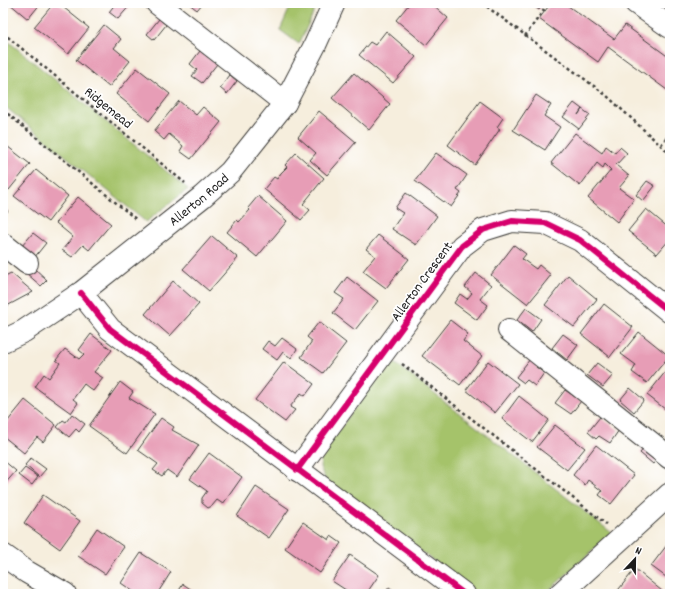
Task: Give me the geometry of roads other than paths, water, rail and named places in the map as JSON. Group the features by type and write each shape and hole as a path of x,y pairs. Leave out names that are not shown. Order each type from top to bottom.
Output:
{"street":[{"path":"157,3 285,103"},
{"name":"Allerton Road","path":"3,341 24,331 81,293 153,234 202,197 230,172 285,103 334,3"},
{"path":"636,3 670,27"},
{"name":"Allerton Crescent","path":"297,470 462,246 483,230 512,221 546,223 580,240 670,312"},
{"path":"3,244 27,264"},
{"path":"81,293 110,329 464,594"},
{"path":"508,330 670,458"},
{"path":"560,594 670,494"},
{"path":"3,555 27,572 65,594"}]}
